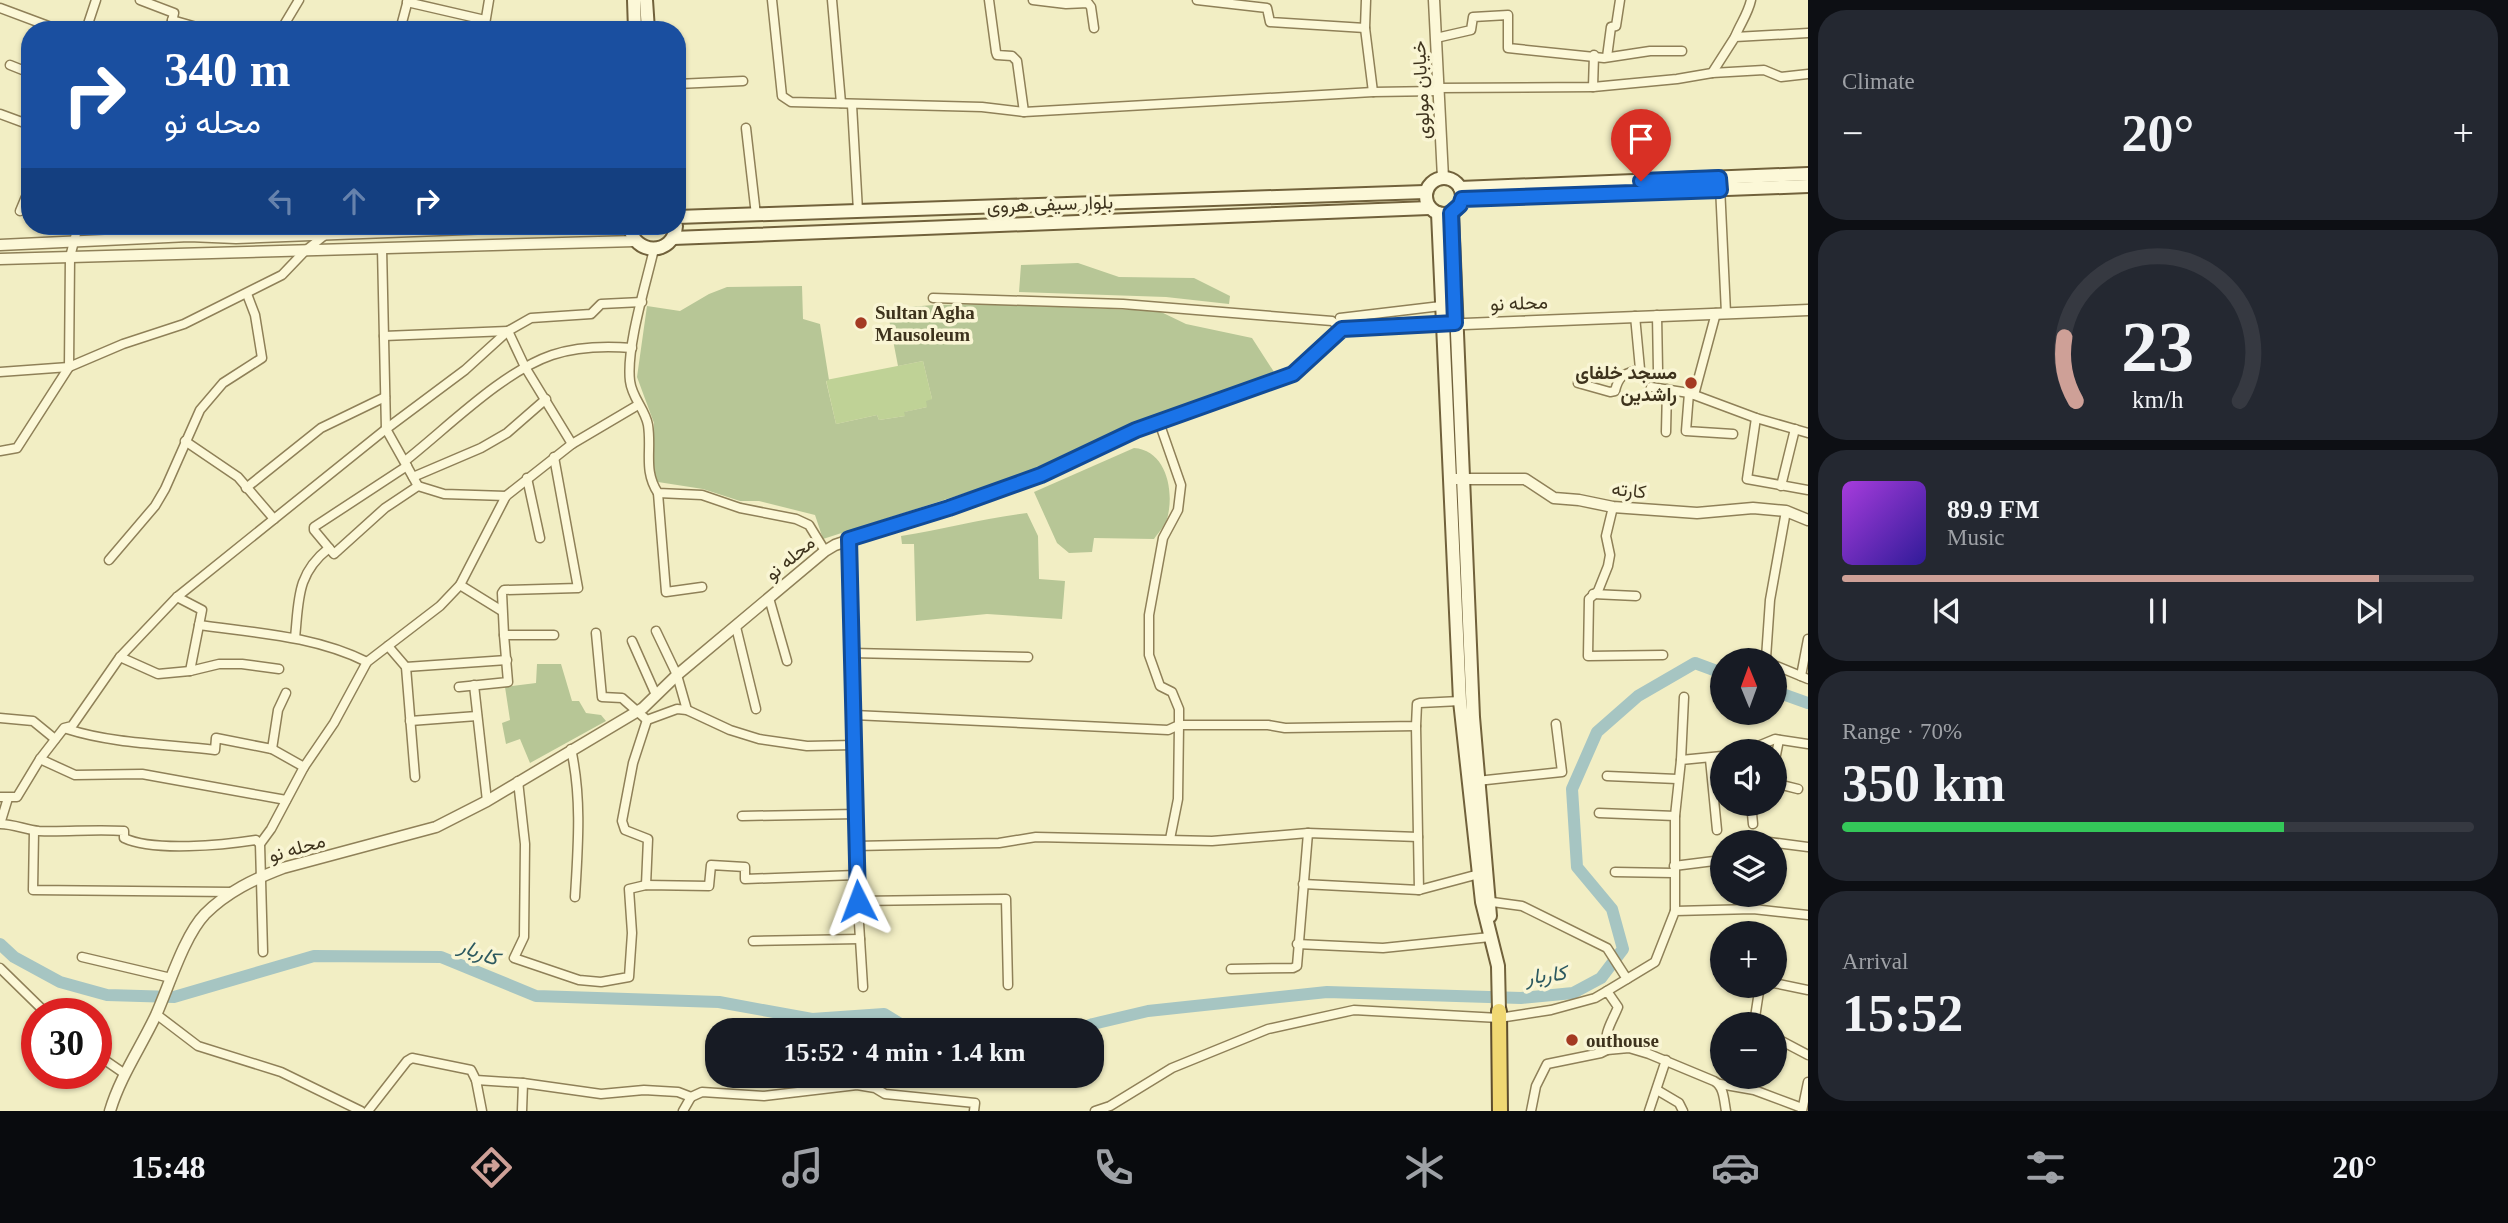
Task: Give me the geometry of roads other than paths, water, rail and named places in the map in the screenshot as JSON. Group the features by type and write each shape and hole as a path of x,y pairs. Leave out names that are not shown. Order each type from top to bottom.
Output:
{"highway":[{"path":"1499,1014 1500,1111"}],"main road":[{"path":"634,0 635,21"},
{"path":"646,0 647,21"},
{"path":"1720,184 1808,174"},
{"path":"1448,324 1441,306 1434,210 1425,192 1430,184 1443,178 1455,181 1461,194 1460,205 1451,213 1448,324 1473,717 1479,874 1486,901"},
{"path":"1461,194 1720,184 1808,186"},
{"name":"بلوار سیفی هروی","path":"686,217 1425,192"},
{"path":"1186,200 1187,218"},
{"path":"908,210 909,229"},
{"path":"1434,210 1451,213"},
{"name":"بلوار سیفی هروی","path":"686,232 909,229 1434,210"},
{"path":"633,235 640,246 654,250 668,244 673,235"},
{"path":"1456,479 1460,701 1474,781 1490,937 1498,966 1499,1014"}],"street":[{"path":"89,21 96,0"},
{"path":"286,21 299,0"},
{"path":"486,21 489,0"},
{"path":"772,0 782,96 790,102 971,106 1024,112 1373,92 1593,87 1712,73 1764,70 1780,77 1808,74"},
{"path":"832,0 841,103"},
{"path":"989,0 996,52 997,55 1012,55 1017,61 1024,112"},
{"path":"1033,0 1066,4 1088,3 1094,28"},
{"path":"1197,0 1267,8 1270,22 1366,28"},
{"path":"1366,0 1366,28 1373,92"},
{"name":"خیابان مولوی","path":"1434,0 1443,178"},
{"path":"1607,57 1611,27 1616,26 1619,0"},
{"path":"1712,73 1735,37 1751,0"},
{"path":"138,1 174,13 172,20 176,21"},
{"path":"402,21 407,1 472,21"},
{"path":"0,8 35,21"},
{"path":"1436,38 1471,30 1473,17 1508,15 1508,48 1607,57 1650,51 1682,51"},
{"path":"1735,37 1808,33"},
{"path":"1593,87 1594,55"},
{"path":"10,65 21,69"},
{"path":"686,84 743,81"},
{"path":"852,105 858,211"},
{"path":"0,114 21,122"},
{"path":"746,128 756,215"},
{"path":"1720,184 1721,313 1691,394 1686,431 1733,434"},
{"path":"0,451 17,447 69,367 70,257 75,235"},
{"path":"0,246 72,243 151,235"},
{"path":"217,235 236,238 270,235"},
{"path":"0,372 69,367 123,344 184,324 282,275 322,235"},
{"path":"516,235 516,244"},
{"path":"0,259 635,241"},
{"path":"382,248 386,429 418,486 444,494 506,496"},
{"path":"654,250 632,348 630,383 648,425 649,477 658,493 666,592 702,587"},
{"path":"110,560 160,497 200,410 223,383 262,358 255,315 247,294"},
{"path":"933,298 1123,304 1332,321 1342,329"},
{"path":"260,844 256,840 215,847 132,842 124,838 124,831 34,831 14,824 0,824 4,798 17,797 55,739 64,728 72,726 120,657 177,597 386,429 466,370 508,331 531,318 591,314 601,304 642,302"},
{"path":"1342,329 1340,318 1441,306"},
{"name":"محله نو","path":"110,1111 125,1073 202,917 223,897 260,877 283,869 436,827 487,801 638,711 825,551 849,539 949,508 1041,475 1159,422 1293,374 1342,329 1808,310"},
{"path":"1657,315 1658,370"},
{"path":"1578,383 1615,391 1621,376 1627,371 1640,369 1635,316"},
{"path":"384,336 508,331"},
{"path":"508,331 525,367 572,444"},
{"path":"418,486 385,508 334,554 314,527 406,464 525,367 553,354 583,349 632,348"},
{"path":"1651,387 1691,394 1756,418 1808,433"},
{"path":"1666,432 1667,389"},
{"path":"246,488 321,428 385,397"},
{"path":"413,477 481,448 507,433 546,399"},
{"path":"263,953 260,844 271,829 303,767 334,723 367,662 440,606 460,585 506,496 572,444 638,405"},
{"path":"1756,418 1747,479 1808,490"},
{"path":"1159,422 1181,485 1178,510 1163,538 1149,615 1149,656 1160,685 1172,692 1180,709 1178,799 1170,839"},
{"path":"1781,486 1795,429"},
{"path":"185,441 238,477 274,519"},
{"path":"459,687 509,681 503,635 503,590 576,589 579,586 554,457"},
{"path":"527,478 540,538"},
{"name":"کارته","path":"1456,479 1525,479 1554,498 1579,500 1613,508 1697,513 1753,508 1786,511 1808,520"},
{"path":"658,493 702,495 740,508 796,519 809,525 825,551"},
{"path":"1613,508 1606,536 1610,555 1608,566 1598,591 1589,599 1588,656 1663,655"},
{"path":"1767,648 1770,600 1786,511"},
{"path":"849,539 856,875 863,987"},
{"path":"295,638 303,578 309,566 329,548"},
{"path":"460,585 502,611"},
{"path":"1593,594 1636,596"},
{"path":"177,597 202,610 190,671"},
{"path":"769,598 787,661"},
{"path":"200,625 295,638 344,650 367,662"},
{"path":"736,626 757,709"},
{"path":"656,631 677,675 687,710"},
{"path":"596,633 603,697 622,698 647,720"},
{"path":"503,635 554,635"},
{"path":"1787,670 1804,677 1808,639"},
{"path":"632,640 656,695"},
{"path":"388,646 406,667 415,777"},
{"path":"852,653 1028,657"},
{"path":"120,657 158,674 190,671 219,664 242,664 279,670"},
{"path":"406,667 507,660"},
{"path":"474,685 487,801"},
{"path":"272,749 278,710 286,694"},
{"path":"1095,1111 1116,1107 1172,1068 1268,1029 1354,1010 1499,1014 1551,1010 1595,998 1625,976 1655,962 1675,911 1675,816 1684,697"},
{"path":"1419,891 1417,704 1460,701"},
{"path":"647,720 677,709 687,710 730,730 759,739 807,746 854,745"},
{"path":"854,715 1168,730 1179,724 1268,724 1285,728 1416,726"},
{"path":"410,721 477,716"},
{"path":"0,718 33,721 55,739"},
{"path":"646,885 648,839 625,830 622,821 633,763 647,720"},
{"path":"1474,781 1562,772 1556,724"},
{"path":"64,728 96,738 215,750 216,738 272,749 303,767"},
{"path":"1787,741 1808,744"},
{"path":"571,749 578,778 575,897"},
{"path":"1681,760 1710,759"},
{"path":"40,760 75,775 142,774 286,800"},
{"path":"1607,776 1678,779"},
{"path":"519,782 525,844 524,937 514,958 579,980 601,982 629,977 632,933 629,889 646,885 709,886 711,864 745,867 745,878 856,875"},
{"path":"1787,786 1798,789"},
{"path":"1599,813 1675,816"},
{"path":"742,816 856,814"},
{"path":"1716,816 1717,830"},
{"path":"1752,816 1753,824"},
{"path":"34,831 33,890 232,892"},
{"path":"856,846 999,843 1036,837 1212,841 1308,833 1418,837"},
{"path":"1231,969 1296,968 1308,833"},
{"path":"1787,844 1808,847"},
{"path":"1615,872 1674,869 1710,862"},
{"path":"1303,884 1419,891 1479,874"},
{"path":"858,901 1006,899 1008,985"},
{"path":"1486,901 1522,906 1607,948 1625,976"},
{"path":"1675,911 1753,909 1808,915"},
{"path":"1297,944 1383,948 1490,937"},
{"path":"753,941 860,939"},
{"path":"82,957 171,978"},
{"path":"0,968 31,998"},
{"path":"1787,986 1808,990"},
{"path":"1607,991 1618,1007 1606,1031 1607,1050"},
{"path":"157,1012 198,1046 281,1072 361,1111"},
{"path":"1787,1044 1808,1055"},
{"path":"1531,1111 1536,1086 1548,1064 1601,1054 1607,1050 1629,1048 1666,1060 1710,1080"},
{"path":"368,1111 412,1058 471,1070 476,1080 482,1111"},
{"path":"1649,1111 1666,1060"},
{"path":"112,1064 125,1073"},
{"path":"476,1080 523,1083 601,1094 644,1090 678,1092 691,1097"},
{"path":"1750,1089 1802,1109 1808,1082"},
{"path":"522,1111 523,1083"},
{"path":"683,1111 691,1097 702,1092 764,1096 857,1085 875,1088 885,1094 975,1103 974,1111"},
{"path":"1721,1089 1726,1111"},
{"path":"1657,1090 1679,1103 1683,1111"}],"waterway":[{"name":"کاربار","path":"1104,1021 1148,1011 1327,992 1521,998 1573,993 1601,978 1623,949 1612,909 1577,867 1572,789 1597,732 1638,696 1695,663 1710,669"},
{"name":"کاربار","path":"1787,696 1808,703"},
{"name":"کاربار","path":"0,944 14,957 60,982 107,995 174,997 314,956 441,957 536,996 719,1002 807,1018"},
{"name":"کاربار","path":"826,1018 884,1014 891,1018"}],"place":[{"name":"Sultan Agha Mausoleum","path":"861,323"},
{"name":"مسجد خلفای راشدین","path":"1691,383"},
{"name":"outhouse","path":"1572,1040"}]}
